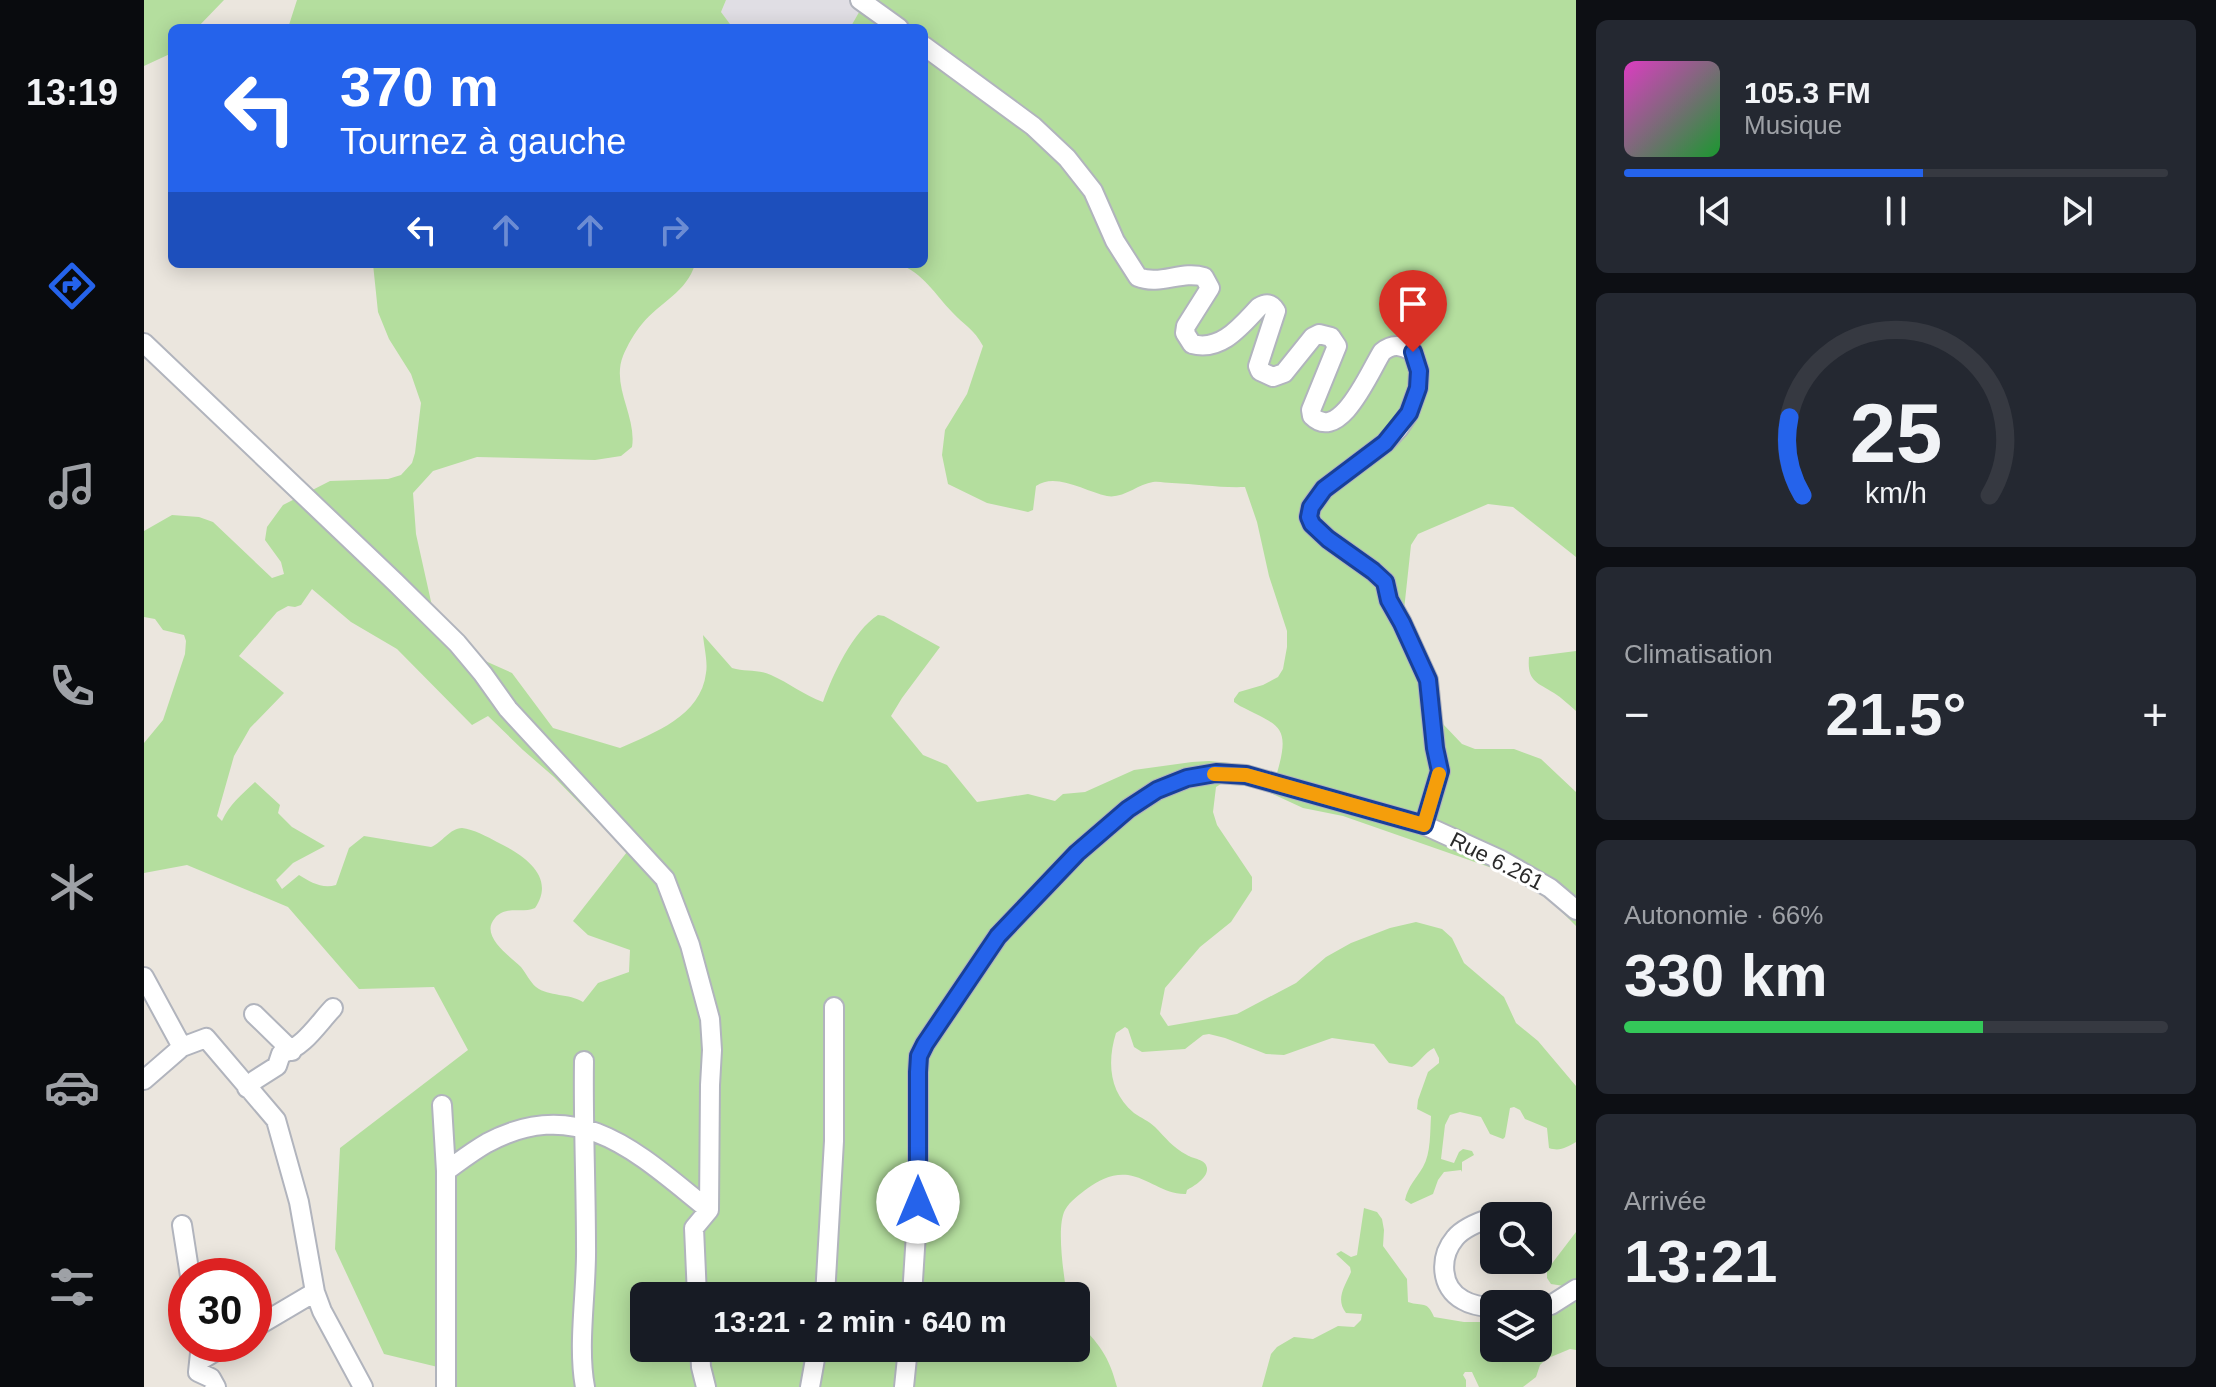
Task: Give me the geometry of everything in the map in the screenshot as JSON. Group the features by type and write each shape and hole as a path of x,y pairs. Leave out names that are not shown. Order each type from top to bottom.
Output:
{"street":[{"path":"860,0 893,24"},
{"path":"928,49 1033,126 1067,158 1093,191 1115,241 1138,277 1154,281 1191,275 1204,277 1210,288 1186,326 1185,333 1192,344 1207,347 1228,337 1259,307 1265,304 1273,307 1276,311 1258,366 1265,375 1273,377 1284,373 1313,337 1319,334 1331,337 1337,346 1311,410 1312,416 1323,424 1330,423 1345,412 1382,352 1389,346 1397,345 1413,352 1419,371 1418,388 1409,413 1385,443 1324,489 1311,507 1309,517 1328,539 1385,582 1389,600 1428,680 1440,771 1424,825"},
{"path":"144,343 457,643 508,709 665,879 690,945 710,1019 709,1210 694,1228 696,1282"},
{"name":"Rue 6.261","path":"913,1282 918,1202 919,1056 998,936 1077,853 1128,809 1157,790 1187,778 1216,773 1246,775 1424,825 1513,867 1550,888 1576,910"},
{"path":"144,977 182,1047"},
{"path":"826,1282 834,1141 834,1007"},
{"path":"247,1088 277,1066 281,1054 301,1044 333,1008"},
{"path":"254,1014 292,1051"},
{"path":"144,1080 182,1047 206,1038 276,1120 299,1202 315,1292 363,1387"},
{"path":"584,1061 585,1387"},
{"path":"442,1105 446,1171 446,1387"},
{"path":"446,1171 485,1144 508,1133 541,1124 562,1123 611,1138 651,1164 709,1210"},
{"path":"182,1225 187,1258"},
{"path":"1480,1225 1456,1236 1445,1253 1444,1271 1450,1290 1463,1301 1480,1305"},
{"path":"1552,1304 1576,1289"},
{"path":"272,1317 315,1292"},
{"path":"701,1362 706,1387"},
{"path":"810,1387 814,1362"},
{"path":"904,1387 907,1362"},
{"path":"199,1366 216,1387"}],"shaded area":[{"path":"726,0 866,0 852,24 730,24 721,12"}],"green space":[{"path":"144,0 224,0 201,24 168,24 168,55 144,66"},
{"path":"297,0 726,0 721,12 730,24 289,24"},
{"path":"866,0 1576,0 1576,557 1513,507 1488,504 1418,534 1411,545 1404,610 1422,643 1443,724 1462,744 1475,749 1514,749 1541,759 1576,792 1576,926 1537,887 1512,875 1343,816 1303,808 1242,780 1229,779 1216,787 1213,812 1217,825 1252,877 1252,890 1231,922 1200,947 1165,988 1160,1014 1168,1026 1237,1014 1296,983 1326,957 1351,943 1416,922 1442,929 1452,938 1464,963 1504,997 1516,1023 1538,1041 1576,1086 1576,1142 1560,1149 1549,1148 1547,1128 1525,1119 1514,1107 1510,1108 1503,1139 1490,1134 1481,1117 1460,1112 1450,1115 1445,1125 1441,1159 1454,1163 1463,1149 1472,1151 1474,1155 1462,1162 1462,1172 1444,1172 1433,1194 1411,1204 1405,1200 1406,1195 1426,1161 1429,1149 1431,1116 1417,1109 1428,1072 1439,1063 1434,1048 1412,1067 1389,1063 1374,1044 1332,1038 1284,1055 1266,1054 1209,1034 1185,1049 1142,1052 1134,1047 1125,1027 1116,1033 1111,1066 1119,1096 1134,1113 1153,1125 1177,1149 1204,1163 1207,1172 1186,1194 1122,1175 1102,1180 1075,1198 1062,1218 1065,1282 630,1282 630,1362 1090,1362 1090,1335 1102,1351 1117,1387 457,1387 446,1369 384,1354 335,1249 340,1148 468,1050 434,987 359,989 288,907 187,865 144,873 144,743 163,720 185,654 186,641 184,635 163,630 155,619 144,617 144,531 172,515 199,517 213,522 272,578 284,574 281,562 265,540 267,527 283,505 330,481 388,479 401,475 412,463 421,403 411,374 389,339 378,312 373,268 693,268 686,282 639,327 623,356 620,379 633,436 632,447 621,456 595,460 477,457 433,471 413,493 416,534 438,633 447,644 512,673 553,728 620,748 674,721 695,701 706,669 703,635 732,668 766,673 823,702 852,642 878,615 940,647 891,716 923,755 947,765 977,802 1028,794 1055,801 1063,794 1085,792 1134,770 1192,762 1230,763 1277,773 1283,745 1278,729 1273,723 1234,702 1239,692 1278,677 1283,669 1287,647 1287,631 1245,487 1155,482 1107,496 1062,482 1044,482 1036,486 1033,510 1028,512 987,503 948,484 942,455 945,430 967,394 983,346 922,278 907,268 928,268 928,24 852,24","holes":["312,589 351,622 397,649 472,725 488,716 554,777 627,852 573,921 588,935 630,950 629,972 598,983 583,1002 536,987 493,939 491,925 495,918 504,912 535,908 542,886 539,876 526,860 489,838 462,828 431,847 364,836 349,848 336,885 321,885 299,875 282,889 276,880 293,863 325,846 292,827 278,813 280,805 255,782 232,805 222,821 217,816 234,756 250,728 284,693 239,656 277,612 288,606 301,605"]},
{"path":"1576,651 1576,711 1534,680 1529,657"},
{"path":"1364,1208 1377,1212 1382,1219 1383,1246 1407,1279 1408,1302 1427,1306 1434,1317 1480,1322 1480,1362 1543,1362 1536,1377 1523,1387 1479,1387 1472,1372 1465,1372 1466,1387 1262,1387 1271,1354 1277,1347 1294,1337 1313,1339 1338,1326 1354,1327 1361,1320 1362,1314 1346,1313 1341,1303 1342,1292 1351,1272 1350,1267 1336,1254 1341,1251 1351,1257 1357,1255"},
{"path":"1576,1232 1576,1350 1570,1349 1552,1356 1552,1296 1564,1286 1551,1284 1547,1274 1552,1274 1552,1263"}],"slow traffic":[{"path":"1214,774 1246,775 1424,825 1439,774"}],"route":[{"path":"918,1202 918,1072 919,1056 925,1044 998,936 1077,853 1128,809 1157,790 1187,778 1216,773 1246,775 1424,825 1440,771 1428,680 1389,600 1385,582 1328,539 1309,517 1311,507 1324,489 1385,443 1409,413 1418,388 1419,371 1413,352"}]}
